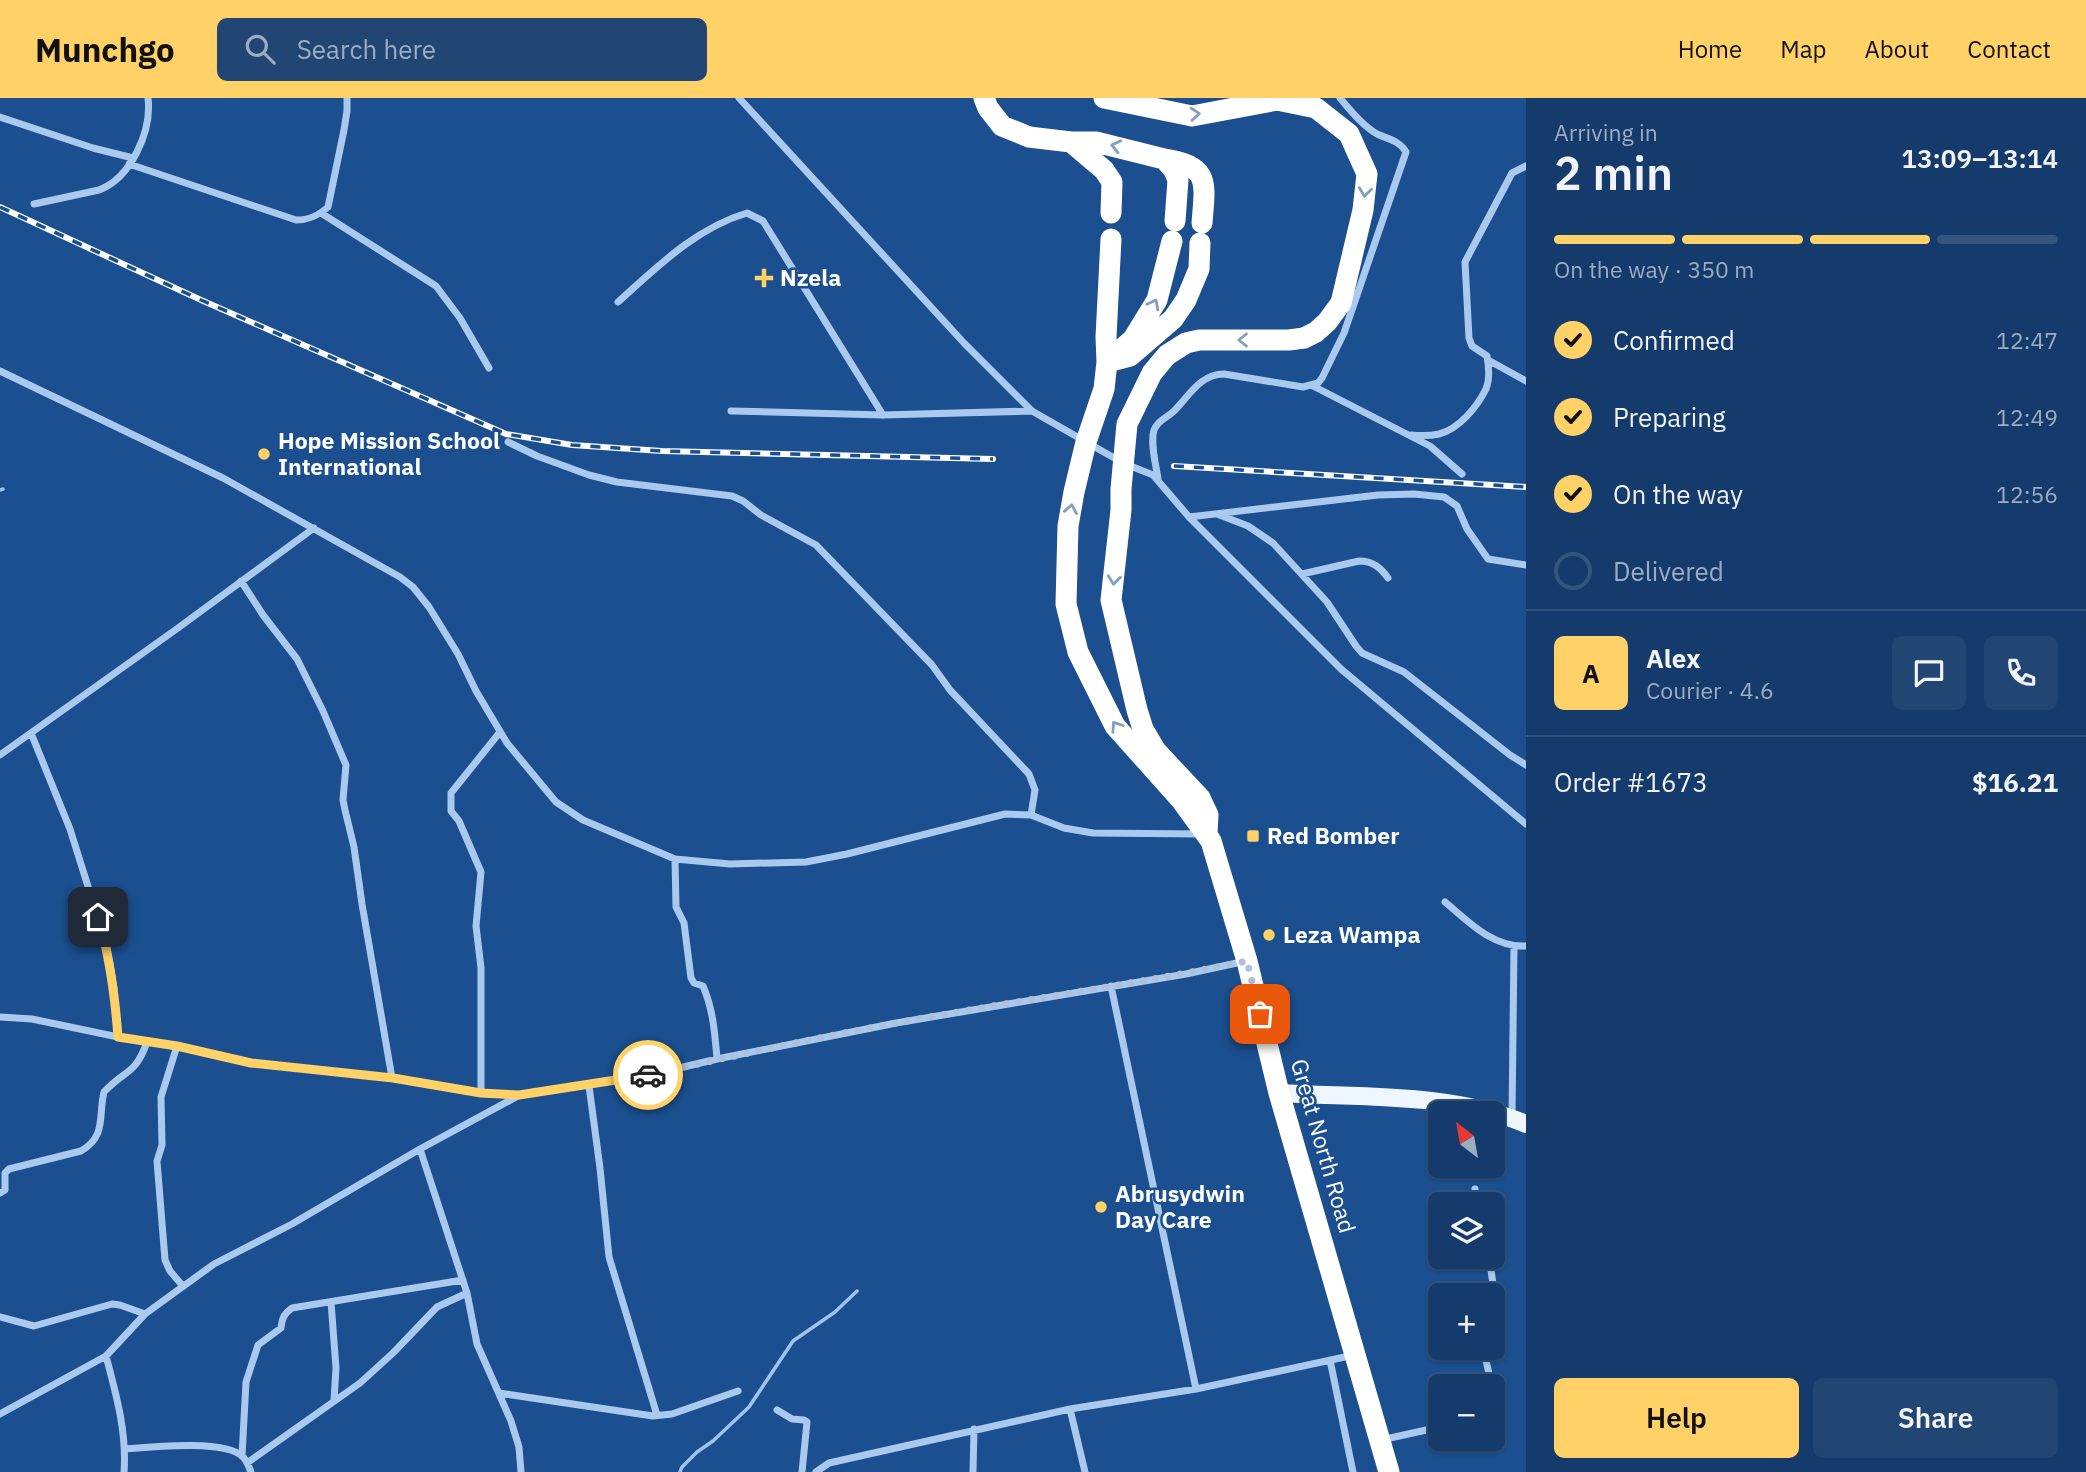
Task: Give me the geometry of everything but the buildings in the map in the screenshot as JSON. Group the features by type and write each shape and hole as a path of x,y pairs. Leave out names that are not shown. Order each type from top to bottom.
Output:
{"highway":[{"path":"984,98 1002,126 1029,138 1096,142 1183,162 1195,167 1202,177 1205,191 1199,269 1186,300 1173,319 1130,356 1107,362"},
{"path":"1104,98 1192,117 1254,101 1277,100 1316,107 1349,134 1367,174 1363,210 1341,303 1327,322 1304,338 1199,340 1186,343 1167,355 1152,373 1126,424 1121,510 1111,600 1143,729 1156,751 1200,798 1208,815 1207,834"},
{"path":"1071,142 1104,170 1112,182 1111,213"},
{"path":"1107,362 1133,339 1157,300 1174,231 1178,180 1174,170 1164,159"},
{"path":"1111,239 1104,389 1086,442 1068,526 1066,604 1079,652 1115,726 1182,801 1207,834"},
{"name":"Great North Road","path":"1207,834 1247,961 1279,1093 1389,1472"}],"main road":[{"path":"1279,1093 1381,1097 1455,1105 1519,1121"}],"street":[{"path":"34,204 108,187 126,171 148,128 148,98"},
{"path":"0,117 296,220 307,220 328,206 347,111 347,98"},
{"path":"739,98 964,343 1032,411 1123,463 1147,471 1158,480 1189,517 1341,669 1526,824"},
{"path":"1313,386 1322,378 1344,333 1406,152 1405,148 1363,123 1340,98"},
{"path":"1411,435 1440,434 1460,422 1486,389 1489,377 1487,356 1472,346 1469,338 1465,262 1512,173 1526,166"},
{"path":"321,213 436,286 460,317 489,368"},
{"path":"618,302 673,252 730,218 747,214 763,221 883,415"},
{"path":"1488,360 1526,381"},
{"path":"0,371 174,453 400,577 413,587 444,629 512,751 556,802 583,820 675,859 742,864 806,862 1005,814 1031,815 1064,828 1093,833 1207,834"},
{"path":"1158,480 1153,436 1158,423 1176,410 1199,383 1216,374 1303,387 1313,386 1411,435 1436,450 1462,474"},
{"path":"731,411 883,415 1032,411"},
{"path":"508,442 537,456 617,482 732,496 816,545 932,665 950,690 1030,774 1035,789 1031,815"},
{"path":"1189,517 1378,495 1444,497 1457,506 1467,529 1488,559 1526,565"},
{"path":"1217,514 1260,533 1273,543 1333,610 1359,650 1367,657 1404,672 1526,765"},
{"path":"0,755 314,528"},
{"path":"1302,574 1367,561 1381,569 1388,578"},
{"path":"241,581 296,659 346,765 343,800 354,847 393,1078"},
{"path":"481,1093 481,968 476,926 481,872 459,821 451,811 451,793 500,732"},
{"path":"31,733 69,829 107,947 118,1037"},
{"path":"1510,755 1526,757"},
{"path":"675,859 676,907 684,923 691,978 694,983 703,986 709,999 717,1059"},
{"path":"1445,902 1491,939 1514,946 1526,946"},
{"path":"1514,946 1519,1121"},
{"path":"0,1017 32,1019 251,1063 393,1078 481,1093 519,1095 650,1075 896,1023 1247,961"},
{"path":"1111,986 1196,1389"},
{"path":"0,1193 5,1190 5,1173 9,1169 81,1151 90,1146 99,1134 104,1092 138,1064 147,1042"},
{"path":"177,1046 161,1097 162,1145 157,1164 164,1261 182,1285"},
{"path":"589,1086 609,1257 657,1415"},
{"path":"0,1414 106,1356 145,1314 214,1264 292,1224 519,1095"},
{"path":"420,1149 467,1293 476,1339 519,1447 521,1472"},
{"path":"251,1472 244,1459 244,1390 258,1345 281,1328 282,1317 292,1308 463,1280"},
{"path":"244,1459 360,1383 437,1307 467,1293"},
{"path":"331,1302 336,1368 334,1400"},
{"path":"0,1317 34,1326 112,1304 145,1314"},
{"path":"816,1472 829,1463 974,1429 1070,1409 1196,1389 1356,1355"},
{"path":"106,1356 121,1416 125,1449 121,1471"},
{"path":"1330,1360 1353,1472"},
{"path":"499,1393 646,1416 672,1414 738,1391"},
{"path":"1070,1409 1085,1472"},
{"path":"777,1410 792,1419 807,1422 802,1472"},
{"path":"973,1472 974,1429"},
{"path":"1380,1440 1428,1430"},
{"path":"125,1449 198,1445 230,1450 244,1459"}],"waterway":[{"path":"680,1472 697,1452 713,1441 749,1407 793,1341 835,1312 857,1291"}],"railway":[{"path":"0,207 201,300 506,434 572,445 662,451 993,459"},
{"path":"1174,466 1526,487"}],"way so far":[{"path":"648,1075 896,1023 1186,974 1247,961 1260,1014"}],"place":[{"name":"Nzela","path":"764,278"},
{"name":"Hope Mission School International","path":"264,454"},
{"name":"Red Bomber","path":"1253,836"},
{"name":"Leza Wampa","path":"1269,935"},
{"name":"Abrusydwin Day Care","path":"1101,1207"}],"route":[{"path":"98,917 107,947 114,988 118,1037 177,1046 251,1063 393,1078 481,1093 519,1095 648,1075"}]}
